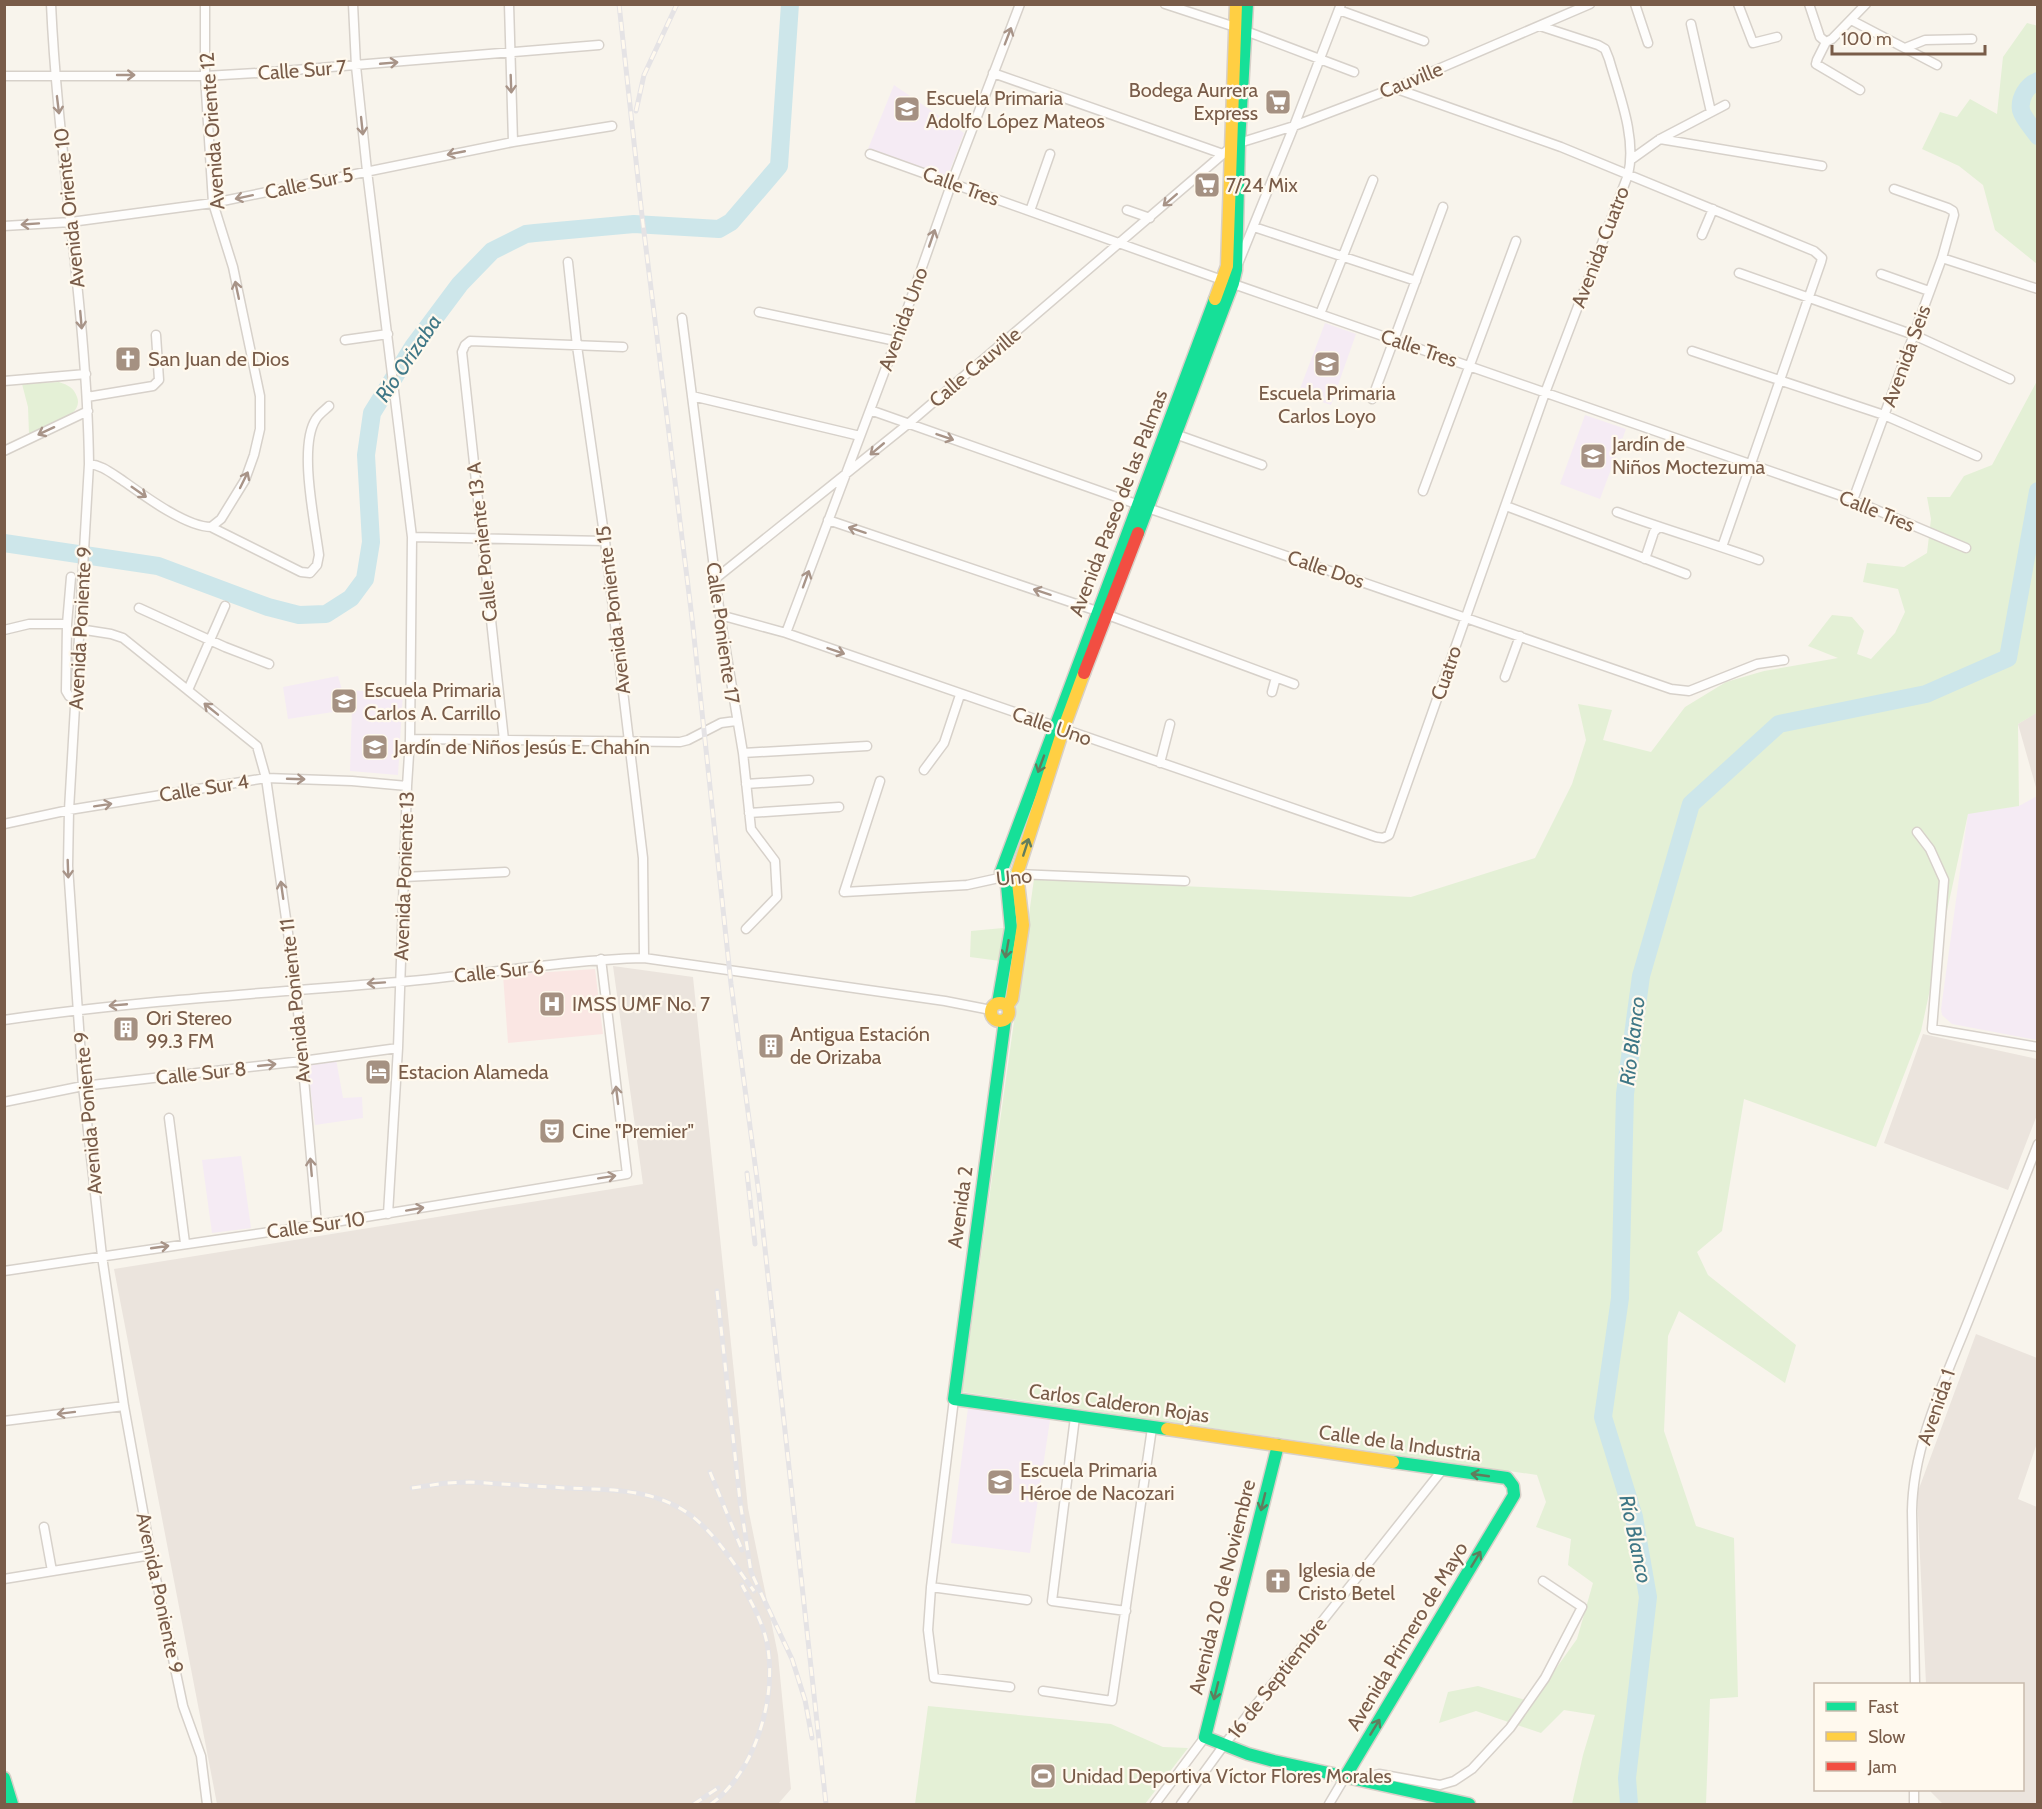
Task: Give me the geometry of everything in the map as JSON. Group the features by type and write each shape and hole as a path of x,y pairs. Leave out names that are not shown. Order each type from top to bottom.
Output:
{"street":[{"name":"Avenida Oriente 10","path":"51,4 55,75 88,411"},
{"name":"Avenida Oriente 12","path":"205,4 205,76 213,203 233,267 260,396 260,429 255,455 245,480 220,519 211,527"},
{"name":"Avenida Poniente 13","path":"353,4 356,66 367,171 412,537 410,739 398,1048 388,1214"},
{"path":"509,4 513,142"},
{"name":"Avenida Uno","path":"786,633 1020,4"},
{"path":"1166,4 1354,72"},
{"name":"Avenida Paseo de las Palmas","path":"1236,4 1240,30"},
{"name":"Avenida Paseo de las Palmas","path":"1143,507 1175,434 1228,282 1231,148 1240,30 1247,4"},
{"name":"Cauville","path":"1231,148 1394,88 1590,4"},
{"path":"1635,4 1648,43"},
{"path":"1738,4 1753,43 1776,37"},
{"path":"1809,4 1820,37 1826,42"},
{"path":"1860,90 1816,64 1816,60 1826,42 1832,39 1866,4"},
{"path":"1236,270 1340,7 1424,40"},
{"path":"1851,20 1937,65"},
{"path":"1691,24 1712,112"},
{"name":"Avenida Cuatro","path":"1506,506 1545,393 1628,175 1632,159 1626,125 1605,49 1540,26"},
{"path":"1905,48 1925,40 1972,39"},
{"name":"Calle Sur 7","path":"4,76 205,76 356,66 599,45"},
{"path":"993,73 1231,148"},
{"path":"1394,88 1561,147 1814,251 1822,258 1722,547"},
{"path":"1632,159 1660,139 1725,105"},
{"name":"Calle Sur 5","path":"4,226 71,222 213,203 513,142 612,126"},
{"path":"1660,139 1822,166"},
{"name":"Avenida Paseo de las Palmas","path":"999,1006 1012,999 1023,925 1011,875 1059,728 1101,613 1228,282 1236,270 1231,148"},
{"name":"Calle Cauville","path":"715,579 908,424 1231,148"},
{"name":"Calle Tres","path":"870,154 1228,282 1853,500 1966,548"},
{"path":"1030,211 1050,154"},
{"path":"1320,314 1373,180"},
{"name":"Avenida Seis","path":"1853,500 1942,258 1954,215 1953,211 1894,189"},
{"path":"1372,399 1443,207"},
{"path":"1702,235 1713,209"},
{"path":"1127,210 1150,218"},
{"path":"1254,227 1416,281"},
{"path":"1423,491 1516,241"},
{"path":"1942,258 2037,289"},
{"name":"Avenida Poniente 15","path":"568,262 577,346 605,541 643,858 644,958"},
{"path":"1739,273 1914,335 2010,379"},
{"path":"1881,274 1929,291"},
{"path":"759,312 896,341"},
{"name":"Calle Poniente 17","path":"682,318 720,615 743,753 751,829 775,861 777,897 746,929"},
{"path":"345,340 388,333"},
{"path":"87,397 147,389 153,386 159,380 156,335"},
{"name":"Calle Poniente 13 A","path":"504,740 462,352 470,341 577,346"},
{"path":"577,346 623,347"},
{"path":"1692,351 1884,415 1977,456"},
{"path":"4,381 86,374"},
{"path":"692,396 860,436"},
{"path":"89,464 104,468 149,499 193,524 211,527 302,572 312,572 317,565 319,555 307,453 316,418 329,406"},
{"name":"Calle Dos","path":"870,410 1143,507 1671,689 1689,691 1757,664 1784,660"},
{"path":"4,451 88,411"},
{"name":"Avenida Poniente 9","path":"88,411 87,514 78,628 68,866 83,1086 102,1256 124,1406 151,1555 183,1706 201,1756 207,1804"},
{"path":"1175,434 1262,465"},
{"path":"1506,506 1686,574"},
{"name":"Cuatro","path":"1383,838 1389,834 1506,506"},
{"path":"1617,512 1759,560"},
{"path":"828,520 1101,613 1294,684"},
{"path":"1645,559 1654,532 1659,527"},
{"path":"412,537 605,541"},
{"path":"71,577 67,624 66,691 76,701"},
{"path":"78,628 111,634 123,639 188,690 225,606"},
{"path":"139,608 269,664"},
{"name":"Calle Uno","path":"720,615 786,633 1160,764 1383,838"},
{"path":"4,630 29,624 67,624"},
{"path":"1505,677 1520,636"},
{"path":"1272,692 1276,677"},
{"name":"Avenida Poniente 11","path":"188,690 257,746 266,778 296,989 317,1225"},
{"path":"924,770 944,743 960,695"},
{"path":"410,739 688,741 721,723 736,721"},
{"path":"1160,764 1170,724"},
{"path":"743,753 867,746"},
{"name":"Calle Sur 4","path":"4,824 69,810 266,778 352,781 407,786"},
{"path":"746,784 809,780"},
{"name":"Uno","path":"880,781 844,892 968,885 1011,875 1185,881"},
{"path":"749,813 839,807"},
{"path":"1917,832 1930,849 1944,880 1932,1029 2037,1047"},
{"path":"404,878 505,872"},
{"name":"Calle Sur 6","path":"4,1020 78,1009 400,982 601,960 644,958 945,1001 999,1006"},
{"name":"Calle Sur 10","path":"4,1271 388,1214 627,1174 601,960"},
{"name":"Avenida Paseo de las Palmas","path":"999,1006 1009,1012 1005,1020"},
{"name":"Avenida 2","path":"954,1399 1005,1020"},
{"name":"Calle Sur 8","path":"4,1101 83,1086 302,1062 398,1048"},
{"path":"169,1118 185,1244"},
{"name":"Avenida 1","path":"1915,1683 1912,1503 1916,1468 1945,1378 2037,1144"},
{"path":"954,1399 931,1587 928,1630 934,1678 1010,1687"},
{"name":"Carlos Calderon Rojas","path":"954,1399 1278,1445"},
{"path":"4,1421 124,1406"},
{"path":"1075,1417 1052,1601 1126,1611"},
{"path":"1042,1691 1112,1701 1152,1428"},
{"name":"Calle de la Industria","path":"1278,1445 1507,1478 1513,1486"},
{"name":"Avenida 20 de Noviembre","path":"1205,1737 1278,1445"},
{"name":"16 de Septiembre","path":"1181,1804 1224,1745 1443,1469"},
{"name":"Avenida Primero de Mayo","path":"1329,1804 1350,1778 1514,1495 1513,1486"},
{"path":"44,1527 52,1571"},
{"path":"4,1579 151,1555"},
{"path":"1350,1778 1380,1774 1440,1785 1454,1781 1472,1769 1510,1728 1545,1678 1582,1607 1543,1581"},
{"path":"931,1587 1028,1600"},
{"path":"1155,1804 1205,1737 1274,1761 1464,1804"},
{"path":"6,1786 12,1804"}],"shaded area":[{"name":"Escuela Primaria Adolfo López Mateos","path":"894,85 964,133 947,178 868,149"},
{"name":"Escuela Primaria Carlos Loyo","path":"1325,323 1356,334 1331,405 1298,394"},
{"name":"Jardín de Niños Moctezuma","path":"1585,415 1626,429 1600,499 1560,484"},
{"path":"338,676 342,690 403,693 398,775 350,771 352,709 288,719 283,687"},
{"path":"2037,712 2037,791 2018,724"},
{"path":"2037,796 2037,1040 1952,1024 1942,1015 1941,1009 1968,813 2019,806"},
{"path":"613,966 693,977 748,1508 778,1655 791,1789 778,1804 217,1804 114,1269 643,1184"},
{"name":"IMSS UMF No. 7","path":"595,969 603,1034 508,1043 503,975"},
{"path":"1923,1034 2037,1059 2037,1115 2008,1190 1884,1143"},
{"path":"336,1059 343,1098 362,1097 363,1118 315,1125 307,1062"},
{"path":"241,1156 251,1228 212,1233 202,1160"},
{"path":"1976,1334 2037,1358 2037,1443 2018,1499 2037,1507 2037,1804 1943,1804 1931,1792 2024,1791 2024,1683 1926,1683 1917,1494"},
{"name":"Escuela Primaria Héroe de Nacozari","path":"968,1408 1050,1420 1030,1553 951,1543"}],"green space":[{"path":"2027,23 2038,26 2037,264 1995,230 1983,185 1959,166 1922,149 1940,112 1957,117 1970,99 1997,114 2003,57"},
{"path":"2037,381 2038,712 2018,724 2019,806 1968,814 1921,1031 1876,1147 1744,1099 1722,1231 1697,1252 1708,1275 1796,1345 1785,1383 1679,1311 1668,1336 1664,1431 1696,1526 1734,1538 1738,1697 1710,1699 1706,1804 1572,1804 1595,1715 1564,1710 1541,1733 1476,1711 1439,1723 1448,1692 1478,1686 1532,1702 1577,1639 1593,1583 1568,1565 1571,1539 1536,1527 1546,1502 1537,1475 962,1392 1034,879 1411,897 1535,858 1572,784 1586,740 1578,704 1612,710 1603,740 1651,752 1685,707 1726,682 1764,671 1838,658 1808,646 1832,615 1852,617 1864,631 1857,654 1871,659 1895,633 1905,612 1898,589 1863,582 1867,563 1904,567 1927,553 1931,519 1927,497 1950,497 1964,476 1992,465"},
{"path":"59,382 70,387 76,394 78,404 75,410 61,421 29,434 28,407 22,384"},
{"path":"1003,928 1004,940 1000,961 970,957 971,931"},
{"name":"Unidad Deportiva Víctor Flores Morales","path":"928,1706 1111,1724 1163,1747 1188,1748 1145,1804 915,1804"}],"waterway":[{"name":"Río Orizaba","path":"4,543 158,566 268,607 299,615 326,614 351,598 365,579 371,542 366,455 372,413 413,347 460,284 492,251 526,234 634,224 719,229 731,222 779,166 790,4"},
{"name":"Río Blanco","path":"2038,81 2027,89 2021,105 2024,116 2038,136"},
{"name":"Río Blanco","path":"1629,1804 1627,1778 1648,1597 1634,1517 1603,1417 1620,1298 1625,1094 1641,976 1691,804 1779,724 1926,694 2008,658 2038,491"}],"railway":[{"path":"619,4 642,216 692,618 731,984 759,1194 826,1804"},
{"path":"636,111 644,75 677,4"},
{"path":"747,1173 755,1244"},
{"path":"717,1291 740,1501 751,1572 792,1659 805,1700 812,1738"},
{"path":"710,1472 742,1550"},
{"path":"412,1488 470,1482 616,1490 648,1496 679,1508 702,1525 754,1591"},
{"path":"711,1804 726,1791 750,1755 759,1734 769,1691 770,1669 764,1633 742,1585"},
{"path":"694,1804 718,1788"}],"traffic: fast":[{"path":"1138,533 1236,270 1239,143 1247,4"},
{"path":"998,1003 1011,928 1006,875 1001,872 1215,299"},
{"path":"1005,1020 954,1399 1167,1429"},
{"path":"1278,1445 1205,1737 1248,1754 1274,1761 1469,1804"},
{"path":"1345,1777 1514,1495 1513,1486 1507,1478 1393,1462"},
{"path":"4,1778 12,1804"}],"traffic: slow":[{"path":"1215,299 1227,266 1236,4"},
{"path":"1007,1006 1012,999 1023,925 1017,874 1063,730 1084,673"},
{"path":"1000,1003 1006,1006 1009,1012 1006,1018 1000,1021 994,1018 991,1012 994,1006 1000,1003"},
{"path":"1167,1429 1393,1462"}],"traffic: jam":[{"path":"1084,673 1138,533"}],"place":[{"name":"Bodega Aurrera Express","path":"1278,102"},
{"name":"Escuela Primaria Adolfo López Mateos","path":"907,109"},
{"name":"7/24 Mix","path":"1207,185"},
{"name":"San Juan de Dios","path":"128,359"},
{"name":"Escuela Primaria Carlos Loyo","path":"1327,364"},
{"name":"Jardín de Niños Moctezuma","path":"1593,456"},
{"name":"Escuela Primaria Carlos A. Carrillo","path":"344,701"},
{"name":"Jardín de Niños Jesús E. Chahín","path":"375,747"},
{"name":"IMSS UMF No. 7","path":"552,1004"},
{"name":"Ori Stereo 99.3 FM","path":"126,1029"},
{"name":"Antigua Estación de Orizaba","path":"771,1046"},
{"name":"Estacion Alameda","path":"378,1072"},
{"name":"Cine \"Premier\"","path":"552,1131"},
{"name":"Escuela Primaria Héroe de Nacozari","path":"1000,1482"},
{"name":"Iglesia de Cristo Betel","path":"1278,1581"},
{"name":"Unidad Deportiva Víctor Flores Morales","path":"1043,1776"}]}
